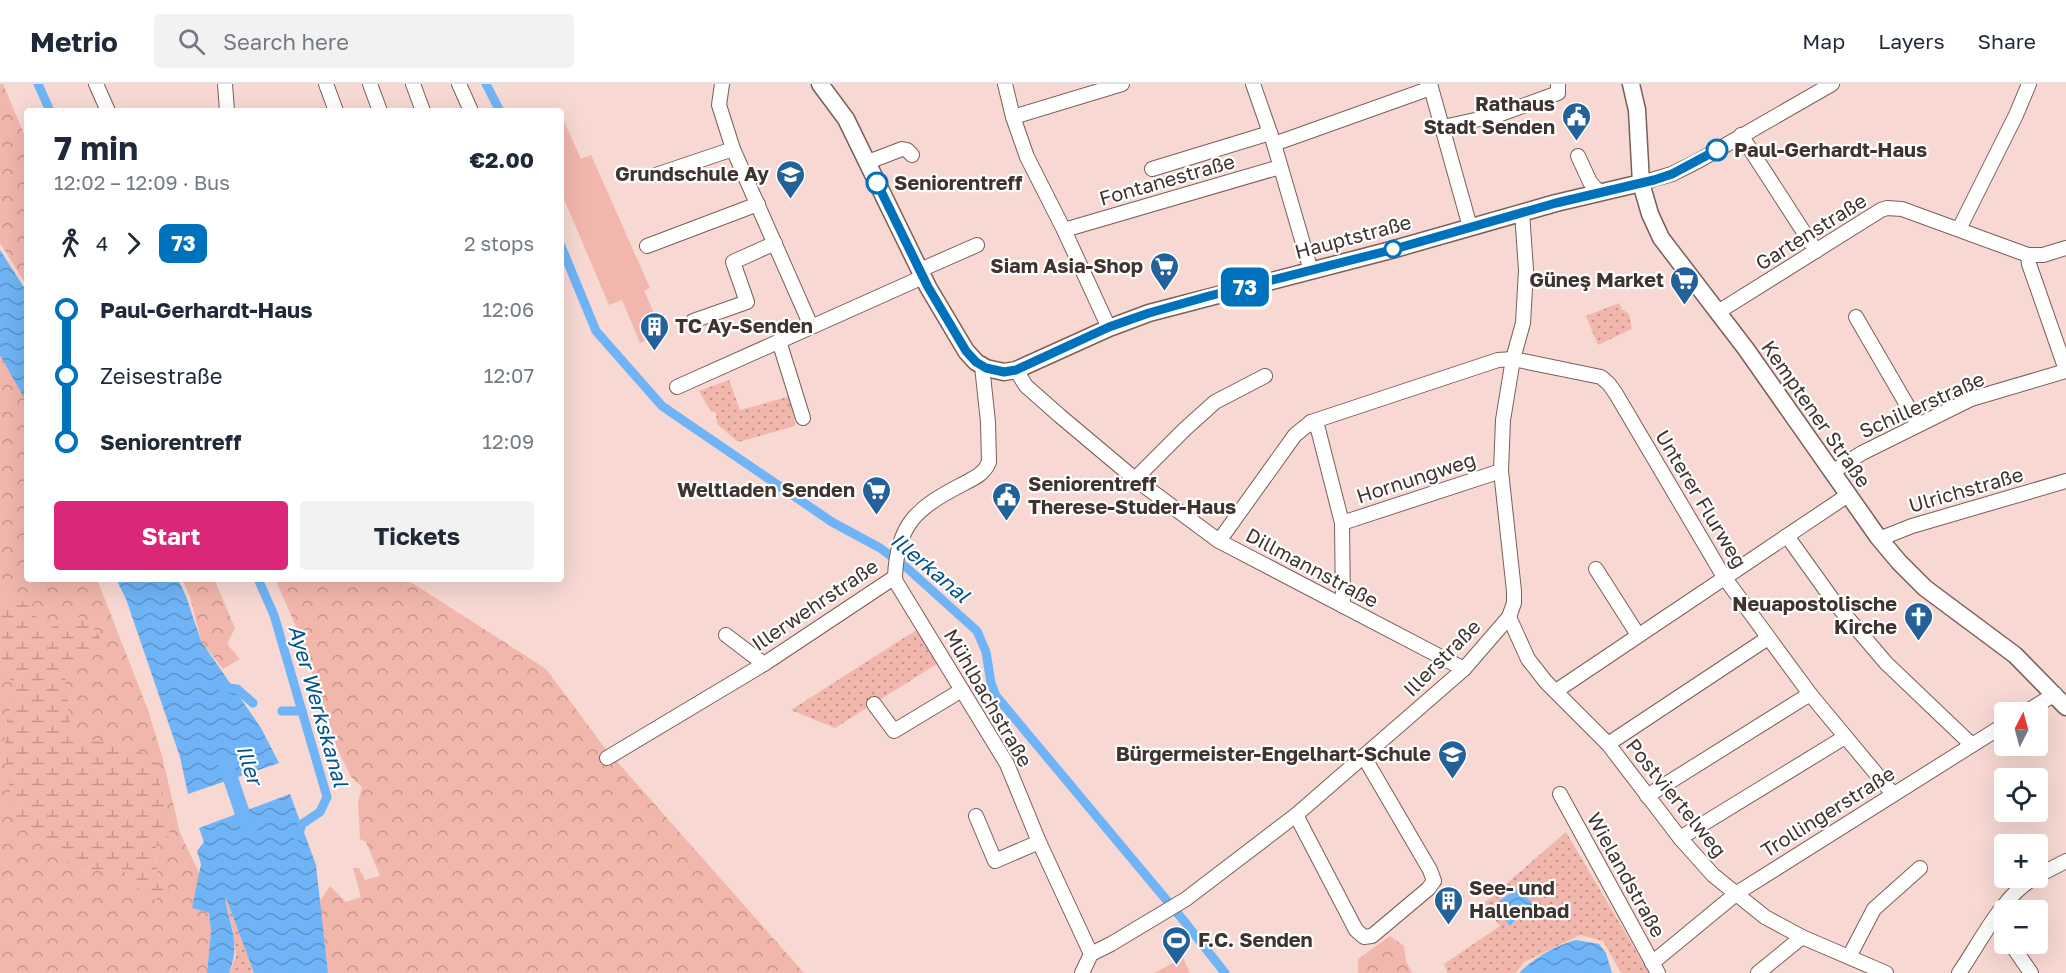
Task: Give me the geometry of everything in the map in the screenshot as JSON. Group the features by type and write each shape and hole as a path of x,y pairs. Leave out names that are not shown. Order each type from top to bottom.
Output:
{"main road":[{"path":"820,84 846,119 922,274 966,351 989,368"},
{"name":"Kemptener Straße","path":"1631,84 1637,110 1641,183 1650,214 1661,237 1718,312 1879,539 1925,588 2005,646 2061,701"},
{"name":"Hauptstraße","path":"989,368 1016,370 1109,327 1203,297 1311,271 1599,192 1641,183"}],"street":[{"path":"96,84 107,108"},
{"path":"225,84 227,108"},
{"path":"326,84 335,108"},
{"path":"370,84 379,108"},
{"path":"413,84 422,108"},
{"path":"459,84 470,108"},
{"path":"722,84 720,105 733,150 811,326"},
{"path":"1005,84 1013,117 1027,157 1109,327"},
{"path":"1013,117 1122,84"},
{"path":"1253,84 1272,139 1311,271"},
{"path":"1443,126 1498,115 1558,93 1558,84"},
{"name":"Hauptstraße","path":"1641,183 1672,174 1698,161 1832,84"},
{"path":"1959,229 2029,84"},
{"path":"1152,169 1272,139 1430,86 1470,228"},
{"path":"1741,135 1816,251"},
{"path":"868,162 902,149 912,155"},
{"path":"656,175 733,150"},
{"path":"1578,156 1590,182 1599,192"},
{"name":"Fontanestraße","path":"1064,230 1280,167"},
{"path":"647,246 758,204"},
{"name":"Gartenstraße","path":"1718,312 1887,208 1902,209 2028,255 2043,255 2066,248"},
{"name":"Illerstraße","path":"1090,954 1112,944 1186,899 1296,815 1464,669 1509,617 1514,603 1514,591 1501,471 1503,420 1513,359 1523,323 1526,270 1522,213"},
{"path":"693,321 747,302 733,262 775,243"},
{"path":"677,387 922,274 976,245"},
{"path":"2028,255 2029,264 2066,371"},
{"path":"1856,317 1918,424"},
{"path":"779,340 803,418"},
{"path":"1218,541 1295,435 1311,422 1498,360 1513,359"},
{"name":"Unterer Flurweg","path":"1513,359 1591,373 1601,377 1609,384 1724,577 1810,694 1893,794"},
{"name":"Illerwehrstraße","path":"607,758 764,664 895,574 906,529 915,514 930,502 976,478 987,467 990,454 987,408 989,368"},
{"name":"Dillmannstraße","path":"1016,370 1026,386 1135,479 1218,541 1464,669"},
{"name":"Schillerstraße","path":"1832,472 1862,453 1971,399 2066,371"},
{"path":"1135,479 1215,402 1265,376"},
{"path":"1311,422 1318,429 1342,523 1343,606"},
{"name":"Hornungweg","path":"1342,523 1501,471"},
{"name":"Ulrichstraße","path":"1879,539 1912,526 2066,481"},
{"path":"1556,691 1848,495"},
{"path":"1787,536 1834,603 1886,663 1972,745"},
{"path":"1596,569 1638,635"},
{"name":"Mühlbachstraße","path":"895,574 896,582 1007,764 1039,842 1090,954"},
{"name":"Postviertelweg","path":"1509,617 1528,659 1546,682 1608,744 1680,838 1713,875 1765,917 1802,938 1849,957 1875,971"},
{"path":"726,635 764,664"},
{"path":"1608,744 1768,638"},
{"path":"874,704 894,732 962,690"},
{"path":"1647,796 1810,694"},
{"name":"Trollingerstraße","path":"1655,968 1737,893 1994,731"},
{"path":"1680,838 1845,737"},
{"path":"1296,815 1356,930 1364,937 1372,936 1428,889 1434,881 1430,870 1364,757"},
{"name":"Wielandstraße","path":"1560,794 1655,968"},
{"path":"976,816 995,861 1039,842"},
{"path":"2048,871 2066,861"},
{"path":"1849,957 1874,909 1920,868"},
{"path":"2011,900 2021,888"},
{"path":"1959,973 1994,920"},
{"path":"1758,973 1802,938"},
{"path":"1082,973 1090,954"},
{"path":"2018,954 2031,973"}],"green space":[{"path":"0,84 3,84 24,134 24,281 0,243"},
{"path":"564,121 581,159 591,155 650,288 644,291 663,333 640,343 622,300 609,305 564,199"},
{"path":"1619,303 1622,309 1629,314 1632,329 1598,345 1586,316"},
{"path":"0,354 24,394 24,582 98,582 148,710 162,756 180,833 200,875 192,908 209,913 211,931 207,973 0,973 0,655 15,692 4,732 79,872 121,868 138,888 168,888 158,873 154,849 122,745 84,739 70,727 64,676 101,639 61,622 45,632 11,596 0,600"},
{"path":"729,380 740,410 791,396 795,426 738,442 717,424 716,413 710,410 699,391"},
{"path":"183,582 215,582 235,628 227,644 240,659 223,669 201,641 190,597"},
{"path":"276,582 411,582 546,669 605,748 804,973 328,973 319,902 330,886 346,902 361,897 353,868 359,868 365,880 380,876 366,842 360,839 358,802 362,787 351,777 336,746 298,631"},
{"path":"11,596 28,604 45,631 77,616 91,625 101,639 65,676 70,727 84,739 122,745 154,758 170,835 154,849 158,873 169,888 155,900 138,888 121,868 79,872 32,837 15,815 9,786 4,732 15,692 0,655 0,600"},
{"path":"918,629 940,662 835,728 791,710"},
{"path":"1566,832 1649,973 1621,973 1603,941 1580,935 1524,962 1516,973 1447,973 1444,964 1500,926 1483,904"},
{"path":"222,887 254,973 229,973 236,956 233,931"},
{"path":"1390,936 1404,946 1406,961 1412,973 1358,973 1358,959"},
{"name":"F.C. Senden","path":"1183,958 1190,973 1154,973"}],"water":[{"path":"0,250 24,287 24,398 0,355"},
{"path":"118,582 179,582 201,641 261,728 279,763 188,794 180,757 126,599"},
{"path":"290,794 316,865 328,973 254,973 225,895 233,933 233,961 229,973 207,973 211,931 209,913 192,908 201,864 197,851 204,842 199,828"},
{"path":"1519,887 1535,907 1528,913 1520,910 1514,915 1516,919 1510,926 1498,911 1494,913 1490,908"},
{"path":"1576,940 1599,944 1606,953 1612,973 1519,973 1546,953"}],"waterway":[{"name":"Ayer Werkskanal","path":"38,84 49,108"},
{"name":"Illerkanal","path":"486,84 498,108"},
{"name":"Illerkanal","path":"564,253 596,331 662,406 832,522 880,548 907,568 977,631 986,652 991,683 996,696 1225,973"},
{"name":"Ayer Werkskanal","path":"259,582 274,615 327,797 320,812 302,824 298,836"},
{"path":"222,687 237,689 253,703"},
{"path":"282,711 302,711"},
{"name":"Iller","path":"225,762 250,829"}],"bus line":[{"name":"73","path":"877,183 928,287 966,351 982,366 1010,372 1109,327 1149,313 1391,250 1556,203 1654,180 1672,174 1717,150"}],"place":[{"name":"Rathaus Stadt Senden","path":"1576,142"},
{"name":"Paul-Gerhardt-Haus","path":"1717,150"},
{"name":"Seniorentreff","path":"877,183"},
{"name":"Grundschule Ay","path":"790,200"},
{"name":"Siam Asia-Shop","path":"1164,292"},
{"name":"Güneş Market","path":"1685,306"},
{"name":"TC Ay-Senden","path":"654,352"},
{"name":"Weltladen Senden","path":"876,516"},
{"name":"Seniorentreff Therese-Studer-Haus","path":"1007,522"},
{"name":"Neuapostolische Kirche","path":"1918,642"},
{"name":"Bürgermeister-Engelhart-Schule","path":"1452,780"},
{"name":"See- und Hallenbad","path":"1448,926"},
{"name":"F.C. Senden","path":"1177,966"}]}
